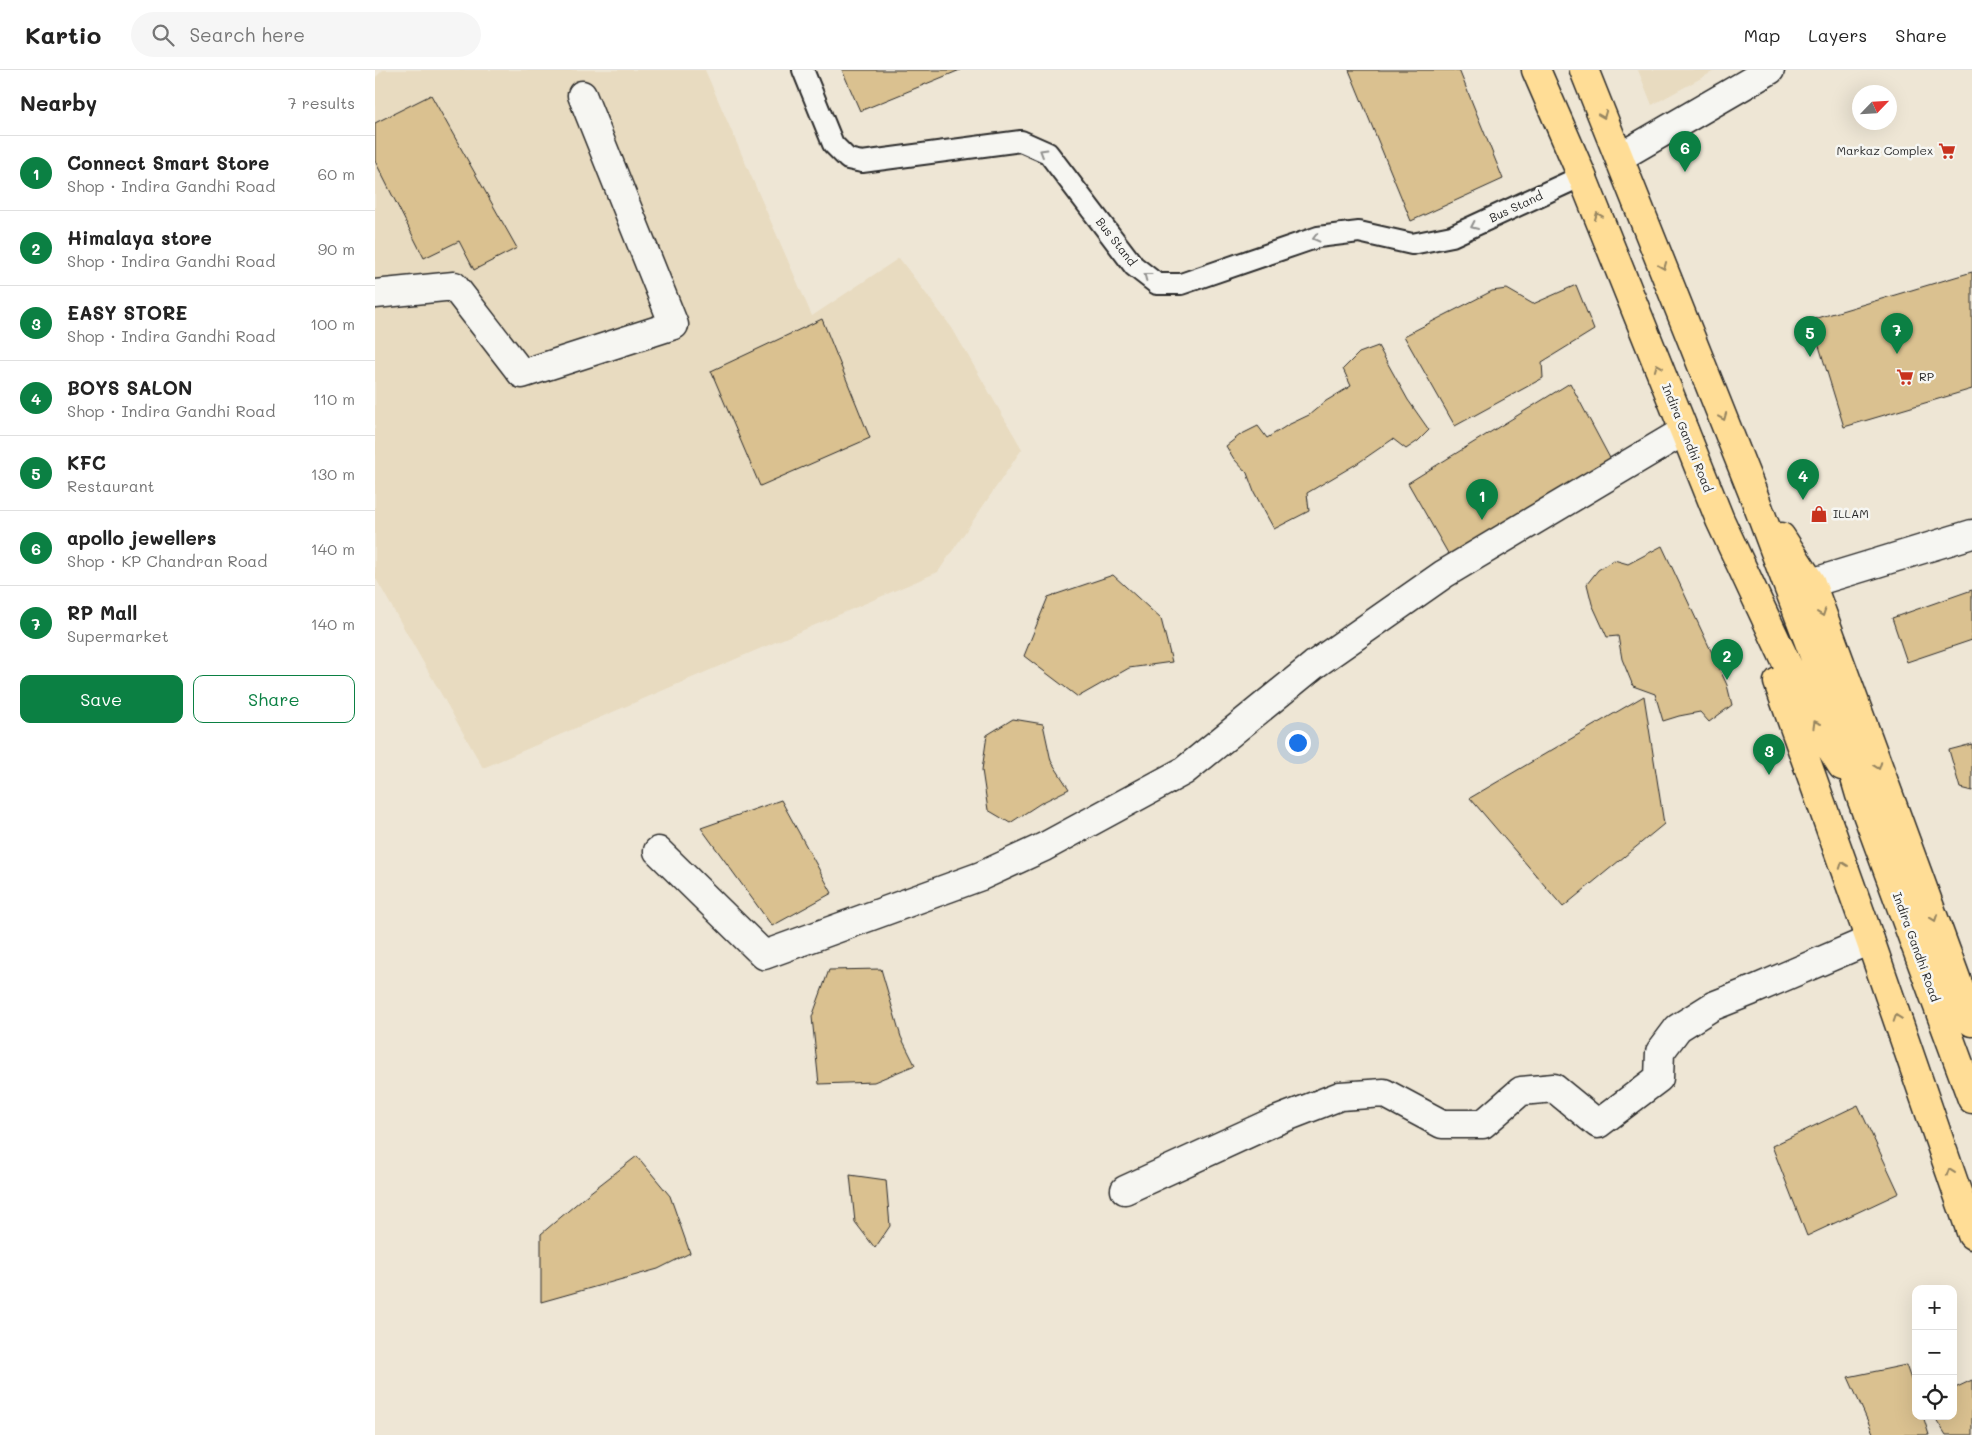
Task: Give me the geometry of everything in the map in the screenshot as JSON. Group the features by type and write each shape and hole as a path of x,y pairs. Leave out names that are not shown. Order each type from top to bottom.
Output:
{"main road":[{"name":"Indira Gandhi Road","path":"1537,70 1582,176 1720,520 1814,722 1860,795"},
{"name":"Indira Gandhi Road","path":"1584,70 1754,496 1836,714 1860,795 1972,1099"},
{"path":"1754,496 1811,583 1966,989 1972,1022"},
{"path":"1720,520 1870,940 1972,1234"}],"street":[{"path":"1620,157 1770,70"},
{"path":"375,294 454,286 522,374 674,325 582,95"},
{"path":"658,851 764,955 981,876 1044,847 1184,771 1314,665 1444,574 1684,431"},
{"path":"1811,583 1972,534"},
{"path":"1125,1190 1264,1126 1340,1096 1384,1093 1442,1124 1483,1124 1521,1091 1554,1088 1598,1124 1659,1078 1660,1052 1678,1028 1713,1006 1870,940"}],"lane":[{"name":"Bus Stand","path":"803,70 833,144 848,159 862,162 1021,141 1048,153 1134,266 1157,284 1181,284 1318,237 1359,232 1412,244 1452,236 1582,176"}],"shaded area":[{"path":"383,70 705,70 812,316 899,258 952,328 1022,449 938,572 483,768 375,577 375,78"},
{"path":"1638,70 1716,70 1652,105"}],"building":[{"path":"842,70 960,70 860,111"},
{"path":"1349,70 1459,70 1503,179 1411,221"},
{"path":"431,95 517,248 474,270 459,241 424,258 375,161 375,123"},
{"path":"1972,272 1972,389 1844,427 1811,320"},
{"path":"1576,285 1594,330 1542,362 1543,378 1455,426 1404,336 1492,291 1507,289 1533,304"},
{"path":"822,319 870,438 760,486 711,371"},
{"path":"1378,346 1408,400 1429,430 1406,449 1393,439 1358,463 1307,493 1309,511 1274,529 1254,492 1247,473 1234,459 1226,446 1240,435 1258,426 1267,438 1309,415 1326,401 1351,386 1343,369 1359,353"},
{"path":"1570,383 1612,462 1453,562 1408,483"},
{"path":"1662,546 1727,685 1732,705 1709,722 1700,712 1663,721 1655,694 1633,686 1622,659 1618,636 1607,637 1592,604 1587,584 1598,570 1614,560 1628,564"},
{"path":"1113,575 1161,619 1172,662 1129,668 1078,697 1024,656 1048,597"},
{"path":"1972,590 1972,640 1907,662 1892,618"},
{"path":"1644,696 1664,824 1563,907 1470,798"},
{"path":"1013,719 1043,724 1051,761 1069,789 1041,803 1010,823 988,810 982,770 987,735"},
{"path":"1972,744 1972,791 1960,788 1949,750"},
{"path":"781,800 832,893 772,926 701,828"},
{"path":"881,969 901,1037 915,1065 874,1082 819,1084 812,1017 829,970"},
{"path":"1858,1105 1899,1193 1807,1236 1772,1146"},
{"path":"637,1156 670,1196 690,1253 658,1269 541,1302 541,1234"},
{"path":"850,1175 886,1180 890,1226 875,1248 855,1222"},
{"path":"1906,1365 1912,1382 1912,1420 1924,1420 1929,1435 1874,1435 1848,1377"},
{"path":"1972,1380 1972,1435 1946,1435 1937,1420 1957,1420 1957,1387"}],"place":[{"name":"Markaz Complex","path":"1947,151"},
{"name":"apollo jewellers","path":"1685,172"},
{"name":"RP Mall","path":"1897,354"},
{"name":"KFC","path":"1810,357"},
{"name":"RP","path":"1905,377"},
{"name":"BOYS SALON","path":"1803,500"},
{"name":"ILLAM","path":"1819,514"},
{"name":"Connect Smart Store","path":"1482,520"},
{"name":"Himalaya store","path":"1727,680"},
{"name":"EASY STORE","path":"1769,775"}]}
